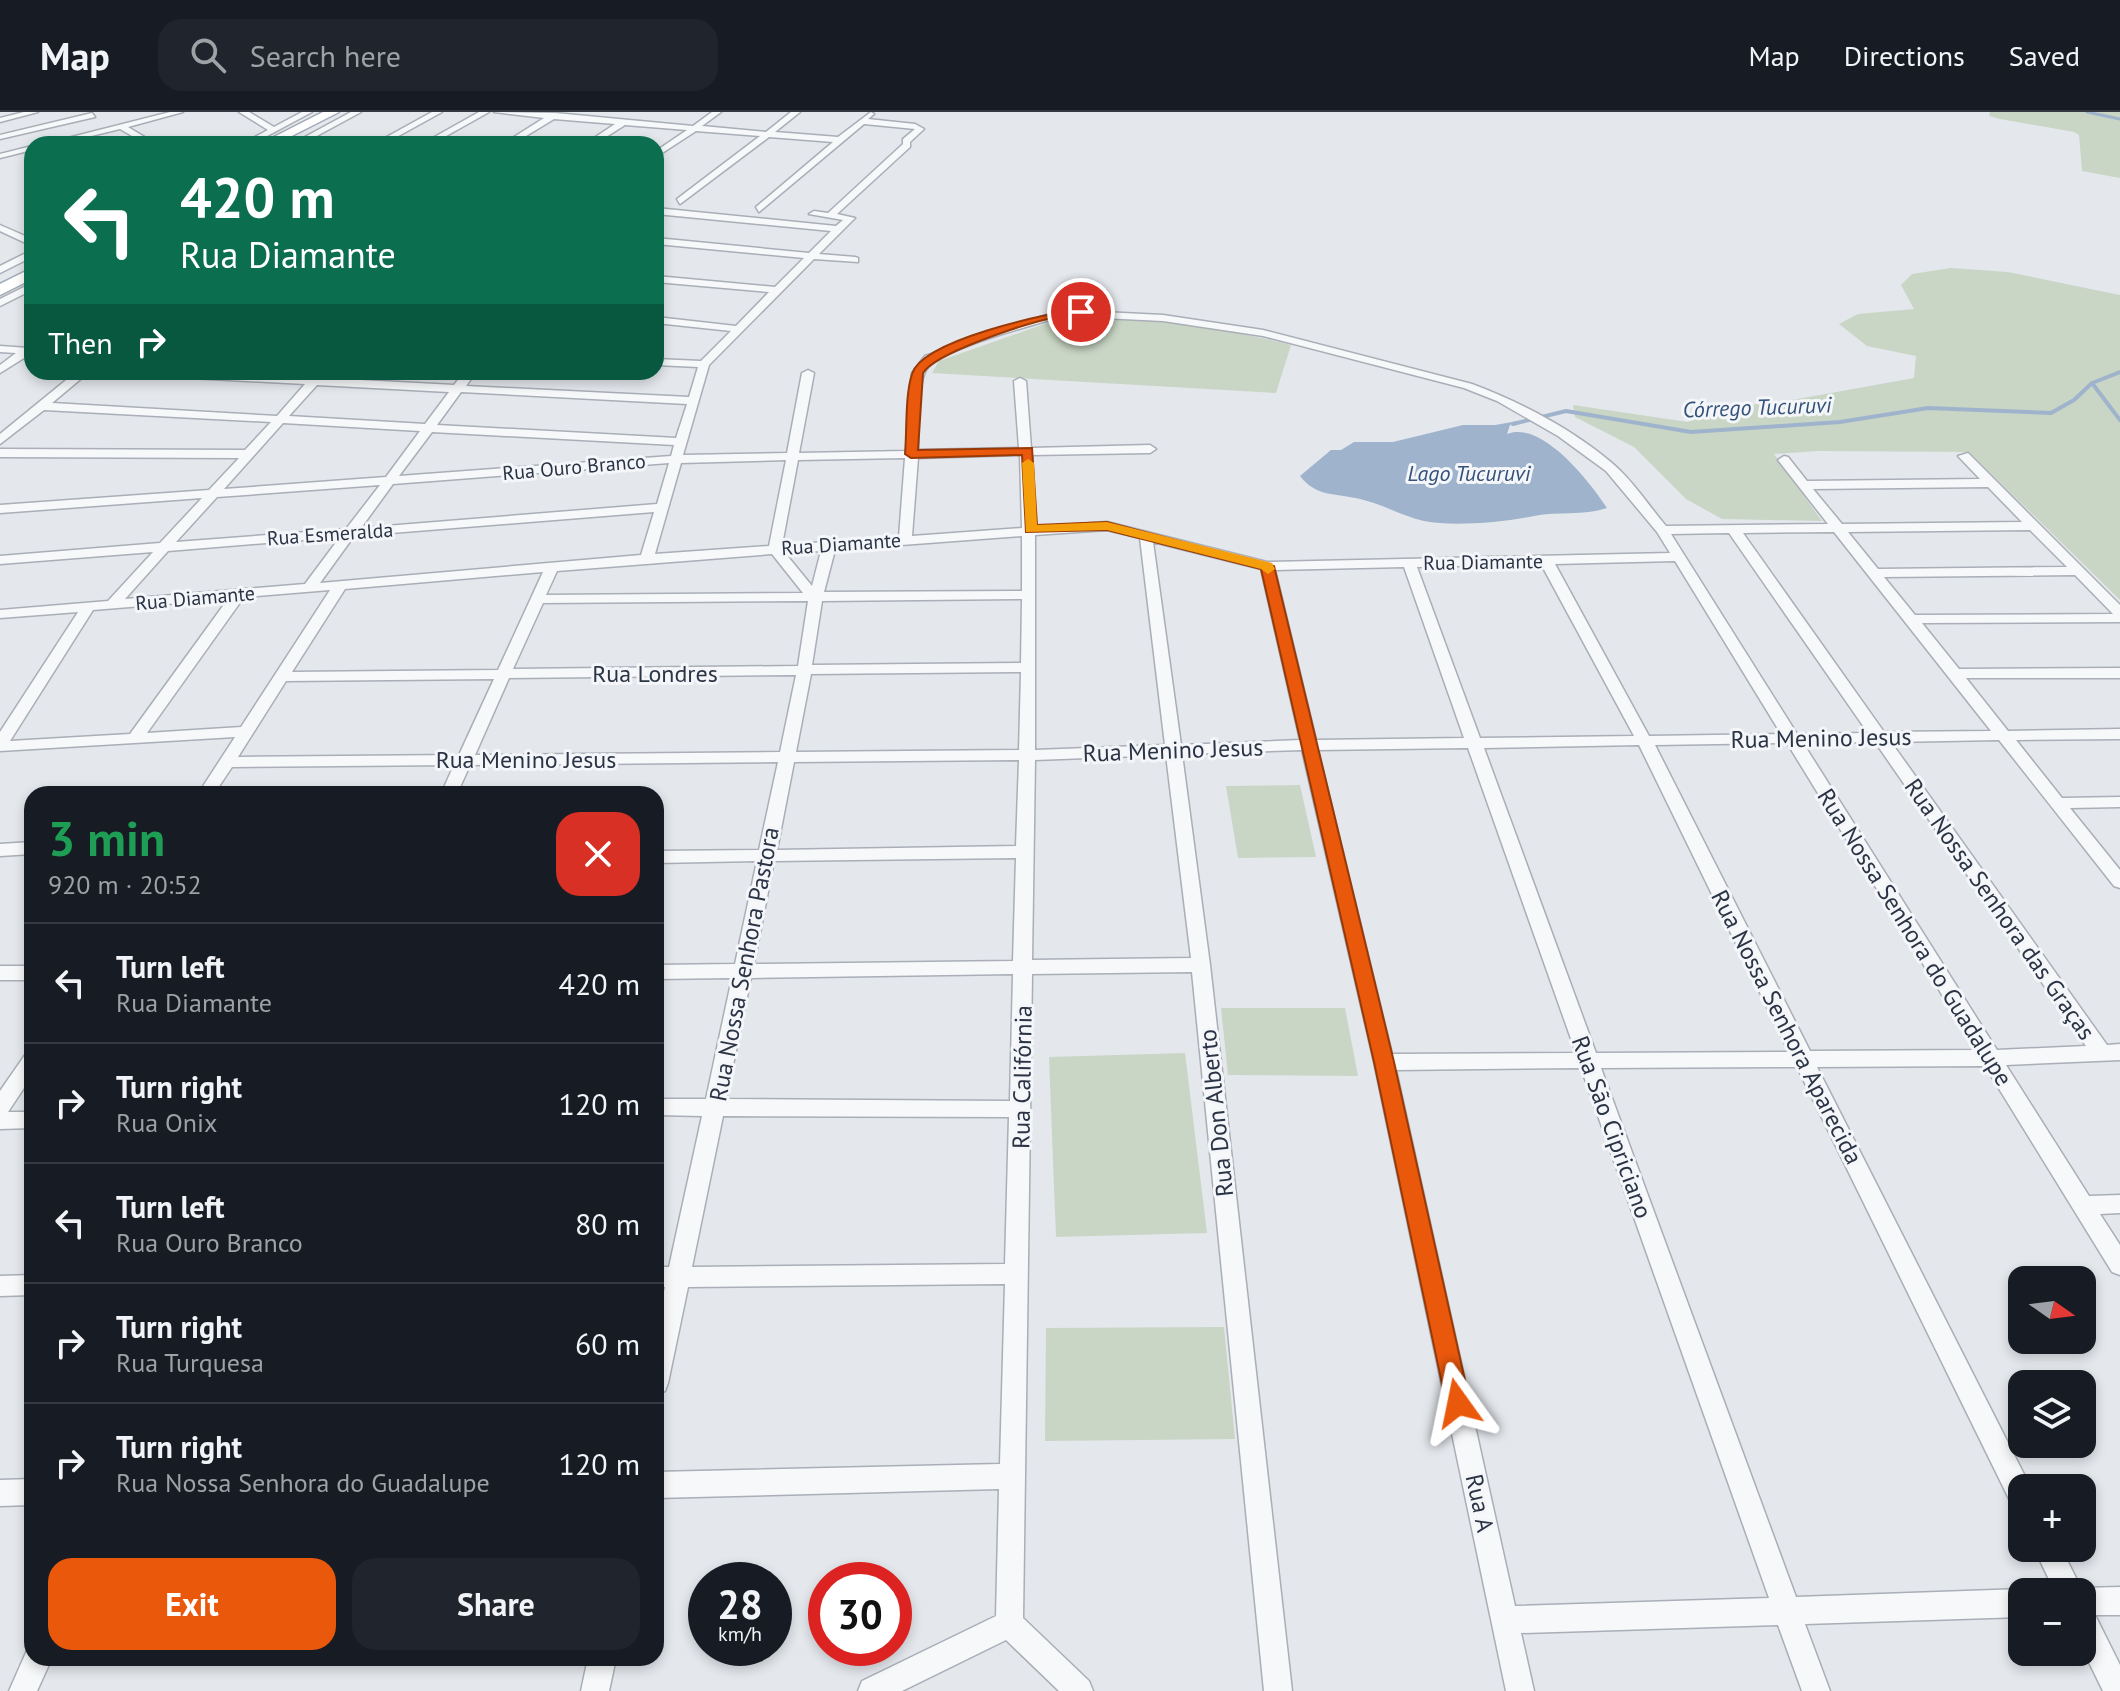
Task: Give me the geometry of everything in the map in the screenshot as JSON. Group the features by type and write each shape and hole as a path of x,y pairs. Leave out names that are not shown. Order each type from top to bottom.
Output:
{"main road":[{"path":"298,136 333,112"},
{"path":"0,283 24,270"},
{"path":"0,290 24,277"}],"street":[{"path":"0,120 34,112"},
{"path":"80,136 179,112"},
{"path":"243,112 273,136"},
{"path":"275,136 308,112"},
{"path":"301,136 357,112"},
{"path":"393,136 438,112"},
{"path":"441,136 485,112"},
{"path":"498,112 557,114 840,140"},
{"path":"602,136 640,112"},
{"path":"664,149 717,112"},
{"path":"680,201 796,112"},
{"path":"759,209 872,112"},
{"path":"520,136 557,114"},
{"path":"2,135 92,115"},
{"path":"831,215 907,145 906,141 920,129 861,121"},
{"path":"121,126 138,136"},
{"path":"0,156 24,150"},
{"path":"668,200 695,203"},
{"path":"743,207 773,210"},
{"path":"664,212 838,229"},
{"path":"647,559 704,364 850,218 802,213"},
{"path":"0,216 21,225"},
{"path":"0,228 24,239"},
{"path":"664,242 855,260"},
{"path":"0,270 24,257"},
{"path":"664,280 777,290"},
{"path":"0,303 24,291"},
{"path":"18,294 24,294"},
{"name":"Rua Nossa Senhora do Guadalupe","path":"911,454 918,373 924,362 941,353 1053,314 1135,315 1226,326 1283,338 1468,386 1537,418 1610,468 1662,530 2120,1265"},
{"path":"664,321 739,329"},
{"path":"0,349 24,351"},
{"path":"0,370 24,354"},
{"path":"664,362 704,364"},
{"path":"808,373 775,549 815,599"},
{"path":"0,440 73,380"},
{"path":"112,605 315,380"},
{"path":"353,380 457,389 695,401"},
{"path":"309,588 464,380"},
{"name":"Rua Califórnia","path":"1009,1624 1025,968 1027,595 1031,529 1028,451 1020,381"},
{"path":"42,406 681,442"},
{"name":"Rua Ouro Branco","path":"0,509 676,459 1150,449"},
{"path":"0,453 249,454"},
{"path":"905,540 911,454"},
{"path":"1964,456 2120,615"},
{"path":"1784,460 2118,878"},
{"path":"1804,485 1991,483"},
{"name":"Rua Esmeralda","path":"0,560 660,508"},
{"name":"Rua Diamante","path":"0,614 647,559 1031,529 1107,526 1267,566 1679,557"},
{"path":"1662,530 2033,526"},
{"name":"Rua Nossa Senhora das Graças","path":"1733,529 1878,737 2111,1053"},
{"name":"Rua Don Alberto","path":"1146,536 1201,965 1278,1691"},
{"name":"Rua Nossa Senhora Pastora","path":"664,1306 667,1277 716,1106 804,672 815,599 829,545"},
{"name":"Rua Nossa Senhora Aparecida","path":"1546,560 1644,740 2010,1474"},
{"name":"Rua São Cipriciano","path":"1409,563 1816,1691"},
{"name":"Rua A","path":"1267,566 1384,1062 1520,1691"},
{"path":"453,786 551,569"},
{"path":"1874,573 2079,571"},
{"path":"211,786 340,586"},
{"path":"136,737 239,594"},
{"path":"539,599 1027,595"},
{"path":"0,745 88,607"},
{"path":"1911,619 2120,615"},
{"name":"Rua Londres","path":"282,677 1027,667"},
{"path":"1954,674 2120,673"},
{"path":"0,745 245,732"},
{"name":"Rua Menino Jesus","path":"227,762 1027,755 1309,745 2120,734"},
{"path":"2057,803 2120,802"},
{"path":"0,850 24,848"},
{"path":"664,857 1024,852"},
{"path":"664,972 1201,965"},
{"path":"0,973 24,973"},
{"path":"1384,1062 1991,1058 2111,1053"},
{"path":"0,1107 24,1072"},
{"path":"664,1107 1021,1109"},
{"path":"0,1121 24,1120"},
{"path":"2082,1205 2120,1204"},
{"path":"667,1277 1017,1274"},
{"path":"0,1286 24,1285"},
{"path":"664,1485 1012,1476"},
{"path":"0,1493 24,1492"},
{"path":"2096,1601 2120,1601"},
{"path":"1505,1620 2008,1603"},
{"path":"872,1691 1009,1624 1079,1691"},
{"path":"2096,1646 2118,1691"},
{"path":"23,1691 34,1666"},
{"path":"595,1691 600,1666"}],"green space":[{"path":"1990,112 2120,112 2120,178 2082,171 2079,135 2074,132 2000,119 1989,116"},
{"path":"1951,268 2008,272 2120,295 2120,600 1969,452 1818,451 1774,454 1822,521 1722,519 1686,499 1634,447 1575,417 1573,405 1688,422 1706,410 1792,400 1914,378 1916,356 1867,346 1839,324 1858,314 1914,309 1901,285 1912,274"},
{"path":"1070,315 1181,324 1291,345 1276,393 932,373 939,361"},
{"path":"1300,785 1316,857 1238,858 1226,786"},
{"path":"1221,1008 1345,1008 1358,1076 1228,1075"},
{"path":"1185,1053 1207,1233 1056,1237 1049,1057"},
{"path":"1224,1327 1235,1439 1045,1441 1046,1328"}],"water":[{"name":"Lago Tucuruvi","path":"1518,421 1510,425 1507,434 1521,432 1550,444 1577,469 1607,508 1494,522 1436,523 1368,501 1319,491 1300,476 1331,450 1341,450 1354,442 1393,442 1463,425"}],"waterway":[{"path":"2087,112 2120,119"},
{"name":"Córrego Tucuruvi","path":"2092,383 2120,372"},
{"name":"Córrego Tucuruvi","path":"1513,424 1566,411 1691,432 1840,422 1928,408 2051,413 2074,400 2092,383"},
{"path":"2092,383 2120,420"}],"slow traffic":[{"path":"1028,463 1031,529 1107,526 1267,566 1268,569"}],"route":[{"path":"1081,312 1053,314 952,348 924,362 918,373 911,454 1028,451 1031,529 1107,526 1267,566 1384,1062 1458,1403"}]}
